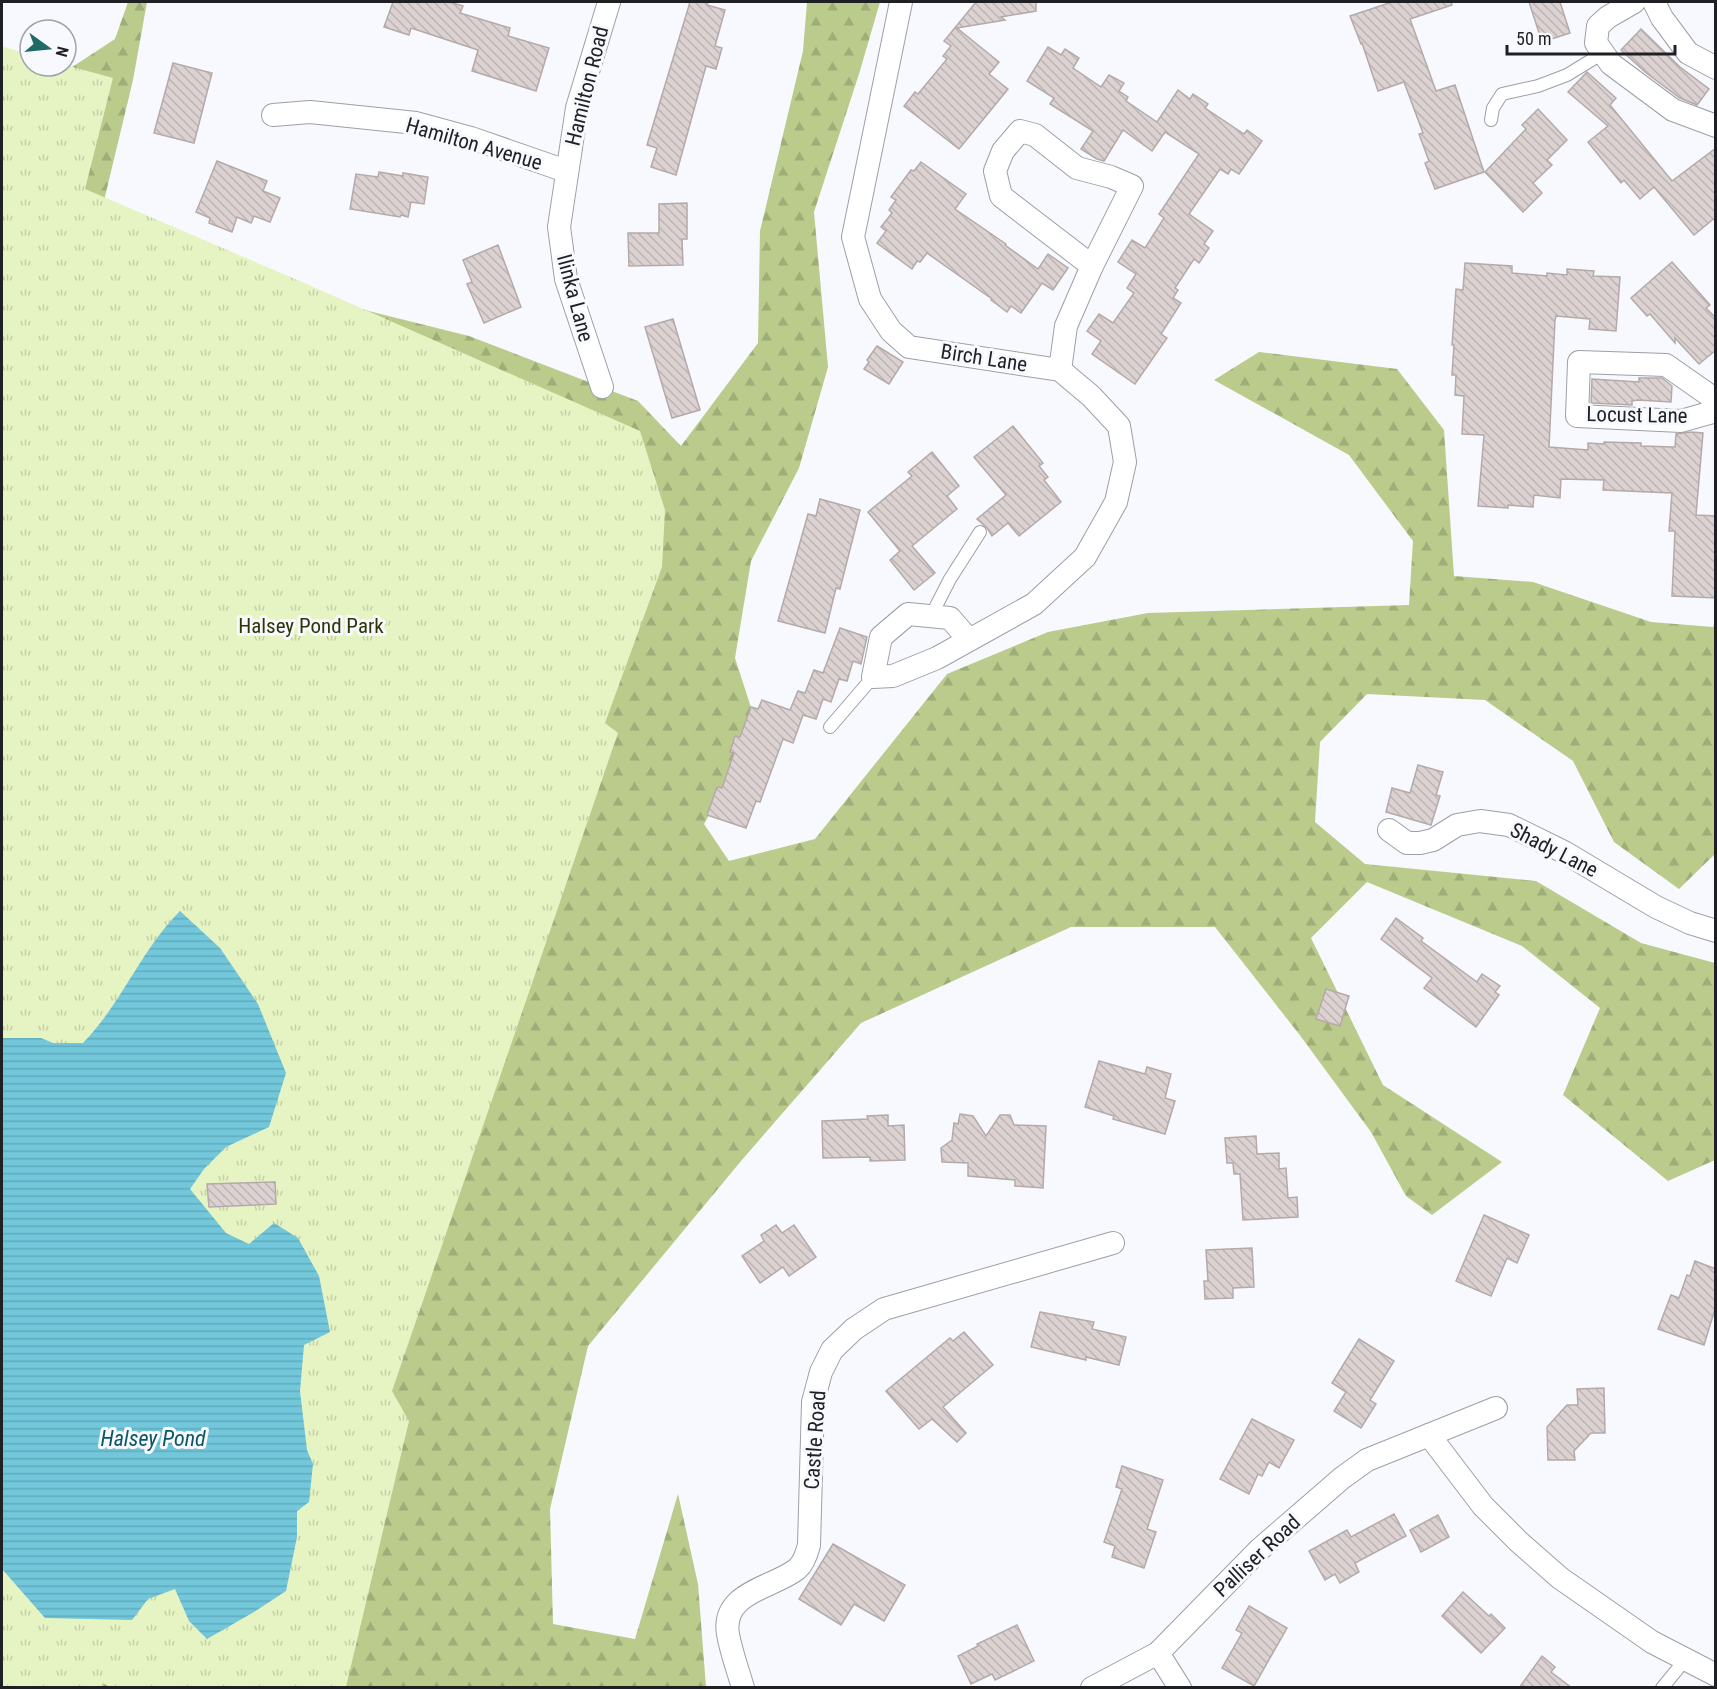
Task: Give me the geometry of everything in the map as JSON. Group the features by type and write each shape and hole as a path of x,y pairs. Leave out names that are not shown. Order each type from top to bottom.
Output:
{"street":[{"name":"Hamilton Road","path":"566,171 577,108 609,2"},
{"name":"Birch Lane","path":"901,2 853,237 870,299 891,331 909,346 1060,370"},
{"path":"1634,2 1608,16 1598,26 1596,43 1611,64 1673,110 1716,126"},
{"path":"1654,2 1662,18 1688,52 1716,68"},
{"name":"Hamilton Avenue","path":"273,115 310,112 416,123 471,138 566,171"},
{"path":"969,640 950,618 908,614 881,637 873,677 893,675 937,658 1034,604 1085,557 1116,502 1125,462 1119,426 1091,396 1060,370 1066,326 1092,266 1132,186 1111,177 1077,168 1035,135 1020,131 1003,151 995,171 1000,196 1092,266"},
{"name":"Ilinka Lane","path":"566,171 559,227 566,279 602,387"},
{"name":"Locust Lane","path":"1716,400 1666,365 1579,362 1577,416 1681,421 1716,411"},
{"name":"Shady Lane","path":"1389,830 1407,843 1420,843 1433,840 1457,825 1480,821 1509,825 1564,852 1656,907 1690,923 1716,931"},
{"name":"Castle Road","path":"744,1688 728,1632 729,1615 743,1596 797,1569 806,1556 809,1545 813,1402 821,1372 832,1350 854,1329 884,1309 1113,1243"},
{"name":"Palliser Road","path":"1092,1688 1158,1653 1260,1549 1342,1478 1367,1460 1496,1408"},
{"path":"1429,1435 1483,1506 1560,1578 1652,1642 1716,1675"},
{"path":"1158,1653 1180,1688"}],"lane":[{"path":"1491,120 1492,108 1502,94 1538,86 1567,75 1603,53"},
{"path":"932,616 950,579 980,532"},
{"path":"830,727 873,677"},
{"path":"1662,1688 1685,1660"}],"green space":[{"path":"128,2 147,2 133,80 96,234 216,273 469,336 638,401 681,446 758,343 760,231 803,51 807,2 880,2 814,212 828,367 799,468 751,561 735,658 758,729 704,824 729,861 815,839 947,674 1048,632 1148,613 1409,605 1413,541 1349,455 1214,380 1259,352 1397,369 1444,430 1454,576 1533,582 1651,622 1713,627 1715,622 1715,854 1679,889 1614,842 1573,761 1485,700 1367,694 1320,742 1315,822 1365,864 1536,881 1641,943 1715,963 1715,1160 1668,1181 1563,1095 1600,1008 1522,946 1367,882 1311,938 1383,1085 1502,1162 1432,1215 1406,1196 1371,1132 1299,1034 1215,927 1071,927 861,1023 741,1161 588,1346 550,1509 553,1624 635,1639 678,1494 698,1584 706,1687 2,1687 2,1569 37,90 55,78 78,78 78,63 115,39"},
{"name":"Halsey Pond Park","path":"2,46 18,51 18,78 78,78 78,68 113,78 85,189 640,431 665,510 662,567 605,723 618,733 392,1391 409,1421 346,1687 111,1688 103,1683 101,1688 2,1687"}],"water":[{"name":"Halsey Pond","path":"180,911 220,948 258,1004 286,1073 269,1127 226,1147 204,1169 190,1189 226,1233 249,1244 274,1223 298,1238 319,1276 330,1332 304,1345 300,1391 307,1450 313,1464 309,1502 297,1511 297,1537 286,1591 207,1639 189,1621 175,1589 148,1599 132,1620 45,1618 2,1569 2,1038 41,1038 53,1043 83,1043 109,1011 154,942"}],"building":[{"path":"393,2 449,2 463,6 460,13 510,28 508,36 549,48 536,91 472,71 478,50 411,28 409,35 384,27"},
{"path":"690,2 708,2 707,5 725,10 715,46 722,48 716,69 706,66 676,175 651,167 657,148 647,145"},
{"path":"976,2 1036,2 1036,11 1001,17 1005,20 957,28 999,62 989,74 1008,89 959,149 904,106 915,92 918,94 947,59 943,56 951,46 944,41"},
{"path":"1392,2 1451,2 1452,5 1410,19 1436,91 1455,85 1484,172 1435,189 1425,163 1429,161 1419,134 1423,133 1404,82 1378,91 1350,16"},
{"path":"1529,2 1560,2 1570,33 1542,42"},
{"path":"1641,29 1680,67 1709,89 1697,105 1680,98 1645,72 1621,50"},
{"path":"1048,47 1061,55 1065,49 1079,58 1073,68 1101,87 1109,75 1124,83 1119,91 1128,97 1126,101 1157,122 1178,90 1190,99 1193,94 1208,104 1205,108 1244,134 1247,130 1262,141 1239,174 1231,169 1228,174 1220,169 1189,214 1213,231 1204,244 1209,248 1199,263 1194,259 1175,288 1178,290 1173,298 1181,303 1161,334 1167,338 1135,384 1092,354 1101,341 1087,331 1099,314 1113,323 1134,293 1127,288 1136,274 1118,262 1132,240 1145,248 1164,218 1159,214 1199,154 1165,132 1152,151 1123,130 1104,161 1081,149 1093,131 1050,104 1054,98 1027,81"},
{"path":"173,63 212,73 194,143 154,133"},
{"path":"1587,72 1616,98 1610,105 1672,181 1716,148 1716,217 1694,235 1654,187 1640,199 1624,180 1621,183 1588,142 1608,126 1568,92"},
{"path":"1538,109 1567,140 1547,160 1552,165 1533,183 1542,193 1523,212 1485,172 1526,129 1522,125"},
{"path":"217,161 267,181 263,191 280,198 270,222 254,216 251,223 237,217 232,232 209,223 210,218 196,212"},
{"path":"921,162 966,194 955,209 1038,269 1048,254 1068,268 1053,290 1042,283 1021,313 1011,306 1007,312 927,253 920,262 917,261 912,269 877,243 886,231 881,227 892,213 889,210 896,200 891,197 911,170 914,171"},
{"path":"379,172 428,177 424,204 411,202 408,217 350,209 356,174 378,177"},
{"path":"687,203 687,239 682,239 683,265 629,266 628,233 659,233 659,204"},
{"path":"498,245 521,307 484,323 467,284 472,282 463,260"},
{"path":"1672,262 1710,305 1706,308 1716,318 1716,350 1699,364 1675,338 1675,343 1650,314 1647,316 1631,298"},
{"path":"1465,263 1512,266 1512,273 1567,275 1567,269 1594,271 1593,276 1620,277 1616,331 1589,329 1590,319 1556,316 1549,447 1588,450 1588,443 1604,444 1604,442 1675,447 1676,434 1703,433 1696,515 1716,516 1716,598 1672,596 1675,531 1669,531 1672,493 1603,490 1604,480 1561,479 1560,498 1534,495 1533,507 1478,506 1484,435 1462,434 1464,396 1455,395 1456,375 1452,375 1456,289 1463,290"},
{"path":"673,319 700,410 672,418 645,327"},
{"path":"877,346 903,362 889,384 864,369 869,362 867,360"},
{"path":"1639,378 1662,378 1672,386 1671,402 1638,400 1632,401 1632,405 1591,403 1592,379 1639,382"},
{"path":"1013,426 1043,463 1039,466 1048,477 1044,480 1061,502 1019,536 1008,523 992,536 977,519 1006,495 974,457"},
{"path":"932,452 959,486 947,496 957,509 912,546 935,573 914,590 890,560 900,551 868,512 912,476 908,472"},
{"path":"820,499 860,510 840,589 836,588 825,633 778,621 808,514 816,516"},
{"path":"840,628 867,637 861,664 853,661 847,681 839,679 831,702 823,699 816,719 803,715 793,743 783,739 760,802 756,801 746,828 707,815 717,787 722,788 734,753 730,752 735,736 740,737 751,707 758,709 762,700 790,710 798,691 805,693 814,670 823,673"},
{"path":"1418,765 1443,772 1436,795 1440,796 1431,825 1386,812 1392,788 1410,793"},
{"path":"1396,918 1423,938 1421,941 1477,982 1482,974 1500,986 1495,992 1499,995 1476,1027 1424,988 1432,978 1381,939"},
{"path":"1326,989 1349,996 1340,1026 1316,1019"},
{"path":"1099,1061 1145,1074 1147,1067 1171,1074 1165,1098 1175,1101 1165,1134 1113,1119 1114,1116 1085,1107"},
{"path":"960,1114 973,1116 986,1136 1000,1115 1010,1115 1014,1125 1046,1126 1043,1188 1015,1186 1015,1180 968,1176 968,1163 942,1162 941,1148 952,1140 954,1123 958,1124"},
{"path":"888,1115 888,1126 904,1125 905,1160 870,1161 870,1157 823,1158 822,1121 868,1119 867,1116"},
{"path":"1256,1136 1257,1154 1279,1153 1279,1169 1286,1168 1288,1198 1297,1197 1298,1217 1243,1220 1240,1174 1234,1174 1233,1163 1227,1163 1225,1138"},
{"path":"275,1182 276,1204 209,1207 207,1184"},
{"path":"1484,1215 1529,1235 1517,1263 1507,1258 1491,1296 1456,1281"},
{"path":"776,1225 782,1233 794,1225 816,1257 789,1276 783,1267 760,1283 742,1256 764,1241 761,1235"},
{"path":"1252,1248 1254,1287 1233,1288 1233,1298 1205,1299 1204,1281 1208,1281 1206,1250"},
{"path":"1695,1261 1716,1269 1716,1306 1704,1345 1658,1329 1671,1295 1679,1298"},
{"path":"1040,1312 1094,1322 1092,1329 1126,1337 1119,1365 1031,1347"},
{"path":"964,1332 993,1365 943,1407 966,1433 957,1442 932,1419 919,1429 886,1391 950,1338 953,1341"},
{"path":"1359,1339 1394,1361 1370,1400 1376,1404 1361,1428 1334,1411 1346,1392 1332,1383"},
{"path":"1604,1388 1605,1433 1591,1433 1574,1451 1575,1460 1548,1460 1547,1427 1567,1405 1578,1405 1577,1389"},
{"path":"1252,1419 1294,1440 1279,1468 1269,1462 1262,1476 1258,1474 1249,1494 1220,1479"},
{"path":"1122,1466 1163,1480 1147,1529 1156,1532 1144,1568 1112,1557 1115,1546 1104,1542 1122,1489 1116,1487"},
{"path":"1394,1514 1406,1536 1355,1563 1359,1572 1340,1583 1335,1574 1325,1580 1309,1551 1347,1530 1351,1537"},
{"path":"1438,1515 1449,1537 1421,1552 1410,1530"},
{"path":"833,1544 905,1585 884,1621 854,1604 841,1625 799,1599"},
{"path":"1463,1592 1505,1628 1481,1653 1442,1616"},
{"path":"1249,1606 1287,1628 1254,1686 1222,1668 1242,1633 1236,1630"},
{"path":"1017,1625 1034,1661 995,1680 992,1674 971,1684 958,1656"},
{"path":"1542,1656 1555,1667 1551,1672 1572,1688 1519,1688"}]}
